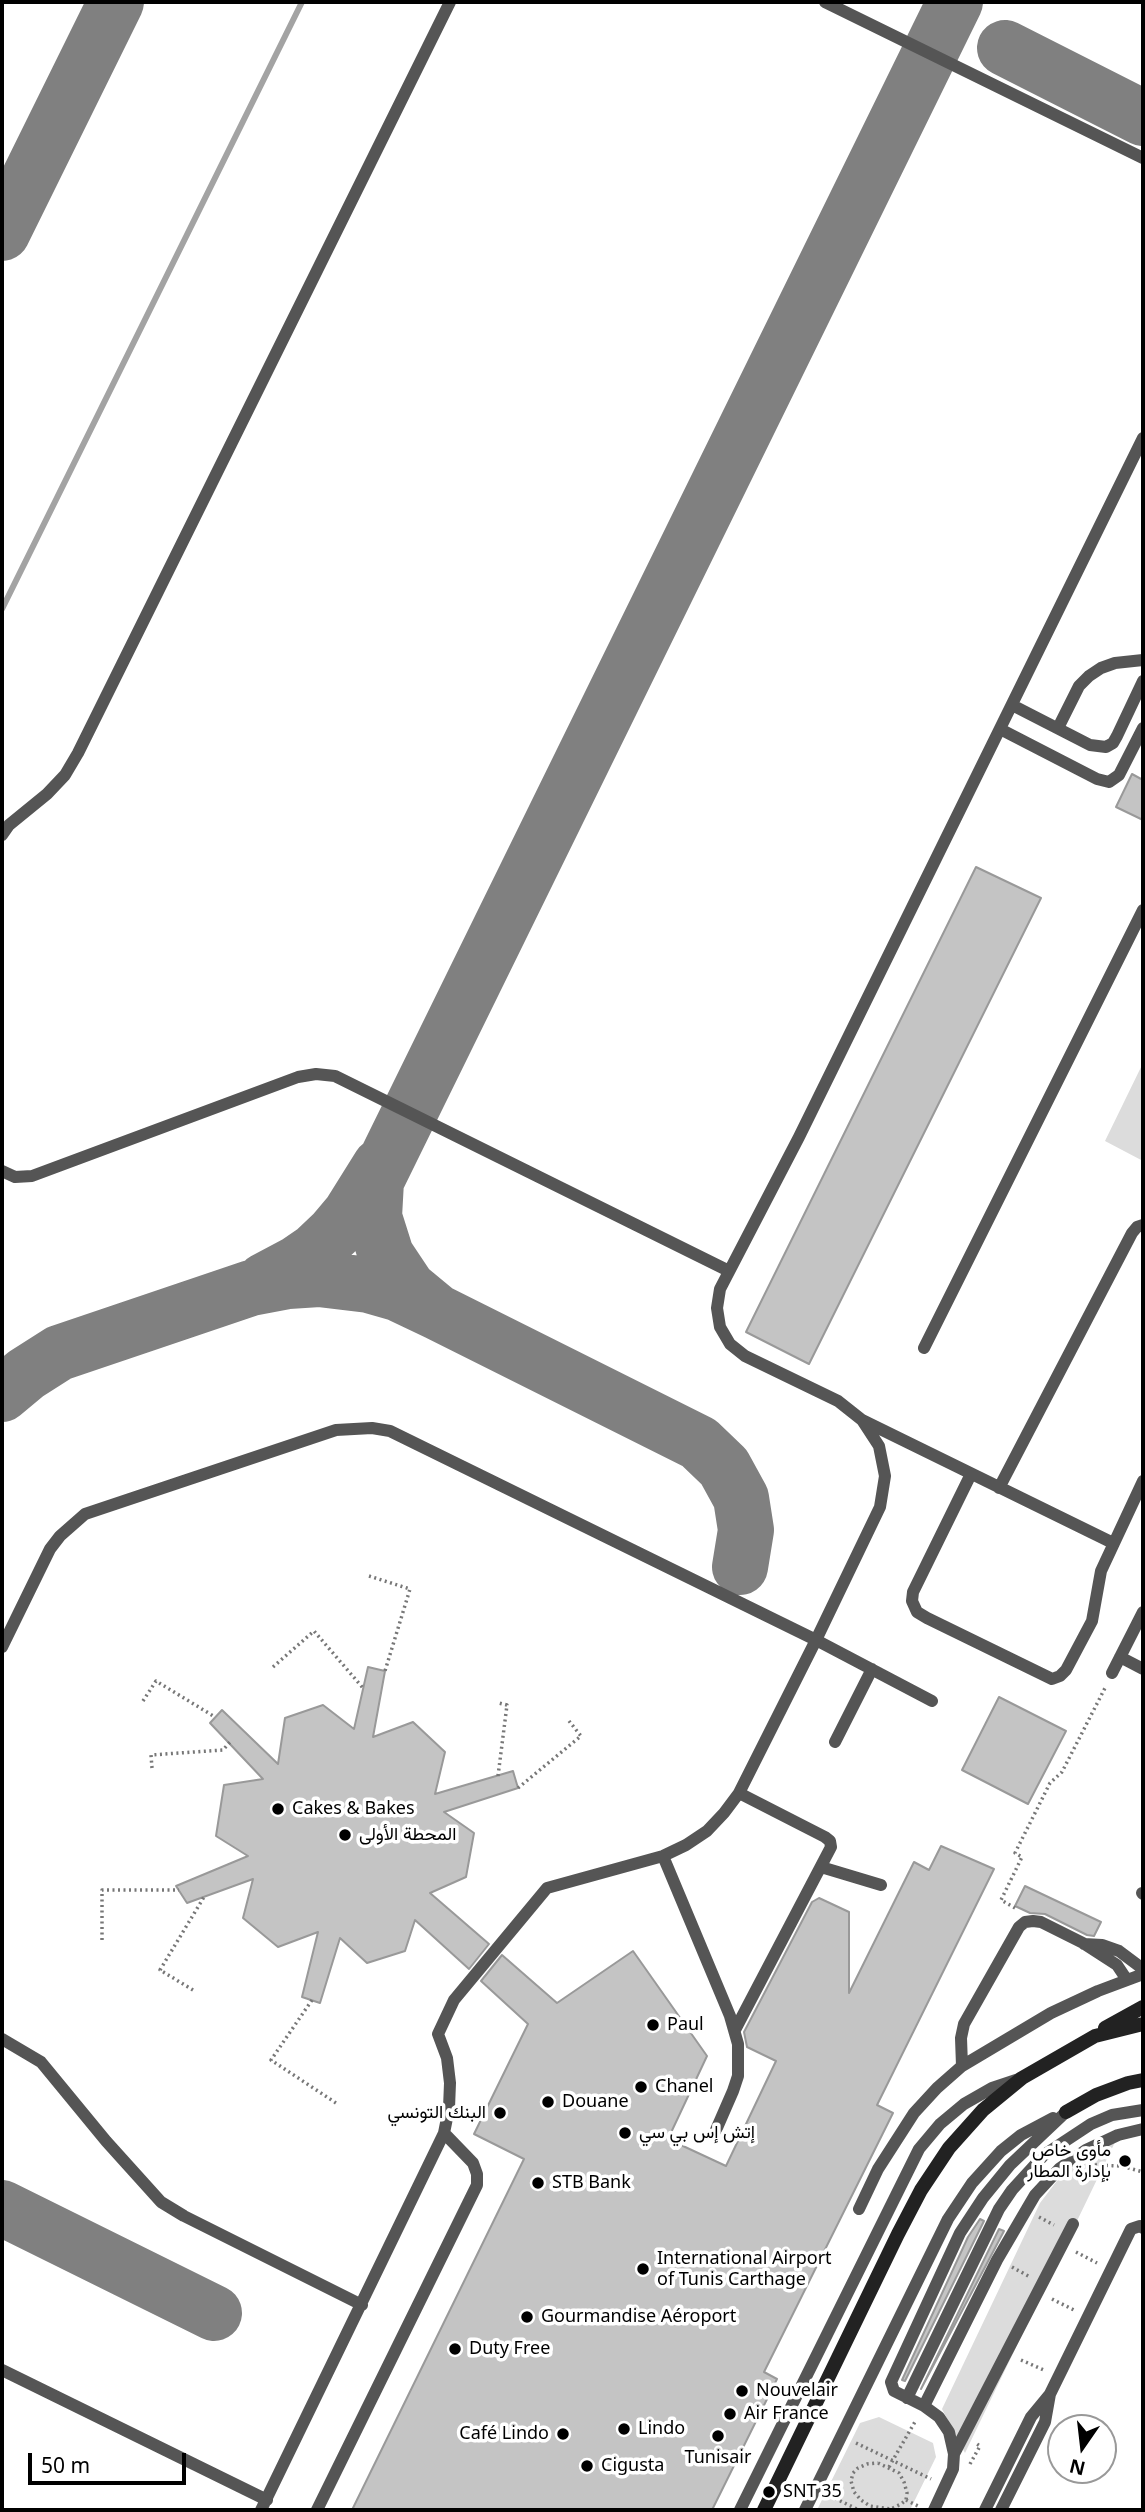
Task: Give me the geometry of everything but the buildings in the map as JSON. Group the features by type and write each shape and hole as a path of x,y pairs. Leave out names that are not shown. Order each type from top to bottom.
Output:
{"street":[{"path":"764,2510 898,2234 921,2190 950,2148 983,2110 1022,2077 1143,2007"},
{"path":"1095,2036 1143,2024"},
{"path":"1066,2112 1096,2095 1143,2080"}],"lane":[{"path":"2,835 9,825 47,794 65,775 78,753 450,2"},
{"path":"825,2 1143,158"},
{"path":"1113,1543 862,1420 838,1401 745,1356 730,1343 720,1327 717,1308 720,1289 1140,452 1143,438"},
{"path":"1058,728 1079,686 1088,676 1115,663 1143,660"},
{"path":"1012,705 1097,748 1106,747 1116,736 1143,681"},
{"path":"1000,729 1097,779 1109,782 1119,775 1143,727"},
{"path":"923,1348 1143,910"},
{"path":"2,1171 15,1177 32,1176 298,1077 316,1074 335,1076 729,1271"},
{"path":"999,1488 1132,1233 1143,1225"},
{"path":"2,2370 264,2505 444,2133 450,2108 450,2083 447,2058 438,2034 454,2000 547,1888 663,1856 686,1845 706,1831 739,1793 880,1507 885,1476 879,1446 862,1420"},
{"path":"2,1647 50,1549 60,1536 85,1514 336,1430 354,1427 390,1431 816,1640 932,1701"},
{"path":"971,1474 913,1592 912,1601 917,1612 927,1618 1052,1679 1066,1670 1092,1621 1098,1578 1143,1481"},
{"path":"1112,1673 1143,1612"},
{"path":"1120,1657 1143,1668"},
{"path":"835,1742 872,1669"},
{"path":"735,2030 831,1847 830,1841 739,1793"},
{"path":"663,1856 735,2030 739,2059 737,2076 716,2130"},
{"path":"821,1867 881,1885"},
{"path":"962,2066 961,2038 970,2012 1019,1927 1025,1922 1041,1922 1083,1944 1117,1965 1127,1980"},
{"path":"859,2209 878,2169 914,2113 962,2066 1051,2013 1143,1972 1119,1951 1102,1945 1083,1944"},
{"path":"2,2039 41,2062 106,2141 162,2202 184,2216 362,2305"},
{"path":"740,2510 919,2149 940,2124 964,2104 992,2088 1022,2077"},
{"path":"907,2398 999,2210 1027,2172 1062,2142 1091,2124 1112,2115 1143,2109"},
{"path":"934,2510 953,2469 954,2454 949,2432 939,2417 894,2391 891,2382 960,2233 983,2198 1010,2165 1066,2112"},
{"path":"805,2510 948,2218 972,2183 1001,2151 1021,2135 1066,2112"},
{"path":"924,2406 997,2260 1025,2210 1046,2182 1073,2157 1102,2141 1143,2129"},
{"path":"317,2510 477,2185 473,2163 444,2133"},
{"path":"1062,2142 1073,2157"},
{"path":"985,2510 1031,2417 1050,2394 1131,2229 1140,2226 1143,2228"},
{"path":"954,2454 1071,2228"},
{"path":"1001,2510 1045,2422 1050,2394"}],"path":[{"path":"369,1576 410,1589 384,1671"},
{"path":"272,1667 314,1631 363,1688"},
{"path":"1041,1922 1001,1900 1022,1857 1015,1853 1050,1783 1062,1772 1112,1673"},
{"path":"143,1702 156,1681 215,1717"},
{"path":"498,1776 507,1705 499,1703"},
{"path":"518,1788 581,1736 569,1721"},
{"path":"152,1768 151,1755 223,1750 230,1742"},
{"path":"102,1940 102,1890 179,1890"},
{"path":"193,1990 160,1970 204,1896"},
{"path":"312,2000 271,2060 336,2103"},
{"path":"1073,2157 1092,2165 1131,2168 1143,2172"},
{"path":"1025,2210 1071,2228"},
{"path":"1061,2245 1111,2270"},
{"path":"997,2260 1088,2317"},
{"path":"1006,2354 1059,2376"},
{"path":"889,2467 924,2406"},
{"path":"842,2436 946,2486"},
{"path":"878,2463 899,2473 904,2482 906,2500 891,2509 869,2508 854,2492 851,2481 853,2473 867,2464 878,2463"},
{"path":"816,2489 859,2510"}],"shaded area":[{"path":"1143,1063 1143,1161 1105,1141"},
{"path":"1117,2138 965,2453 942,2409 1040,2203 1066,2169"},
{"path":"879,2417 933,2443 936,2457 910,2510 817,2510 860,2423"}],"waterway":[{"path":"2,609 302,2"}],"taxiway":[{"path":"2,233 116,2"},
{"path":"437,1312 408,1288 386,1255 374,1217 376,1181 955,2"},
{"path":"1005,48 1143,118"},
{"path":"264,1281 315,1251 334,1233 350,1214 380,1166"},
{"path":"2,1394 26,1374 59,1353 251,1288 319,1279 369,1285 397,1293 437,1312 699,1443 724,1467 741,1498 746,1530 740,1567"},
{"path":"2,2208 214,2313"}],"place":[{"name":"Cakes & Bakes","path":"278,1809"},
{"name":"المحطة الأولى","path":"345,1835"},
{"name":"Paul","path":"653,2025"},
{"name":"Chanel","path":"641,2087"},
{"name":"Douane","path":"548,2102"},
{"name":"البنك التونسي","path":"500,2113"},
{"name":"إتش إس بي سي","path":"625,2133"},
{"name":"مأوى خاص بإدارة المطار","path":"1125,2161"},
{"name":"STB Bank","path":"538,2183"},
{"name":"International Airport of Tunis Carthage","path":"643,2269"},
{"name":"Gourmandise Aéroport","path":"527,2317"},
{"name":"Duty Free","path":"455,2349"},
{"name":"Nouvelair","path":"742,2391"},
{"name":"Air France","path":"730,2414"},
{"name":"Lindo","path":"624,2429"},
{"name":"Café Lindo","path":"563,2434"},
{"name":"Tunisair","path":"718,2436"},
{"name":"Cigusta","path":"587,2466"},
{"name":"SNT 35","path":"769,2492"}]}
